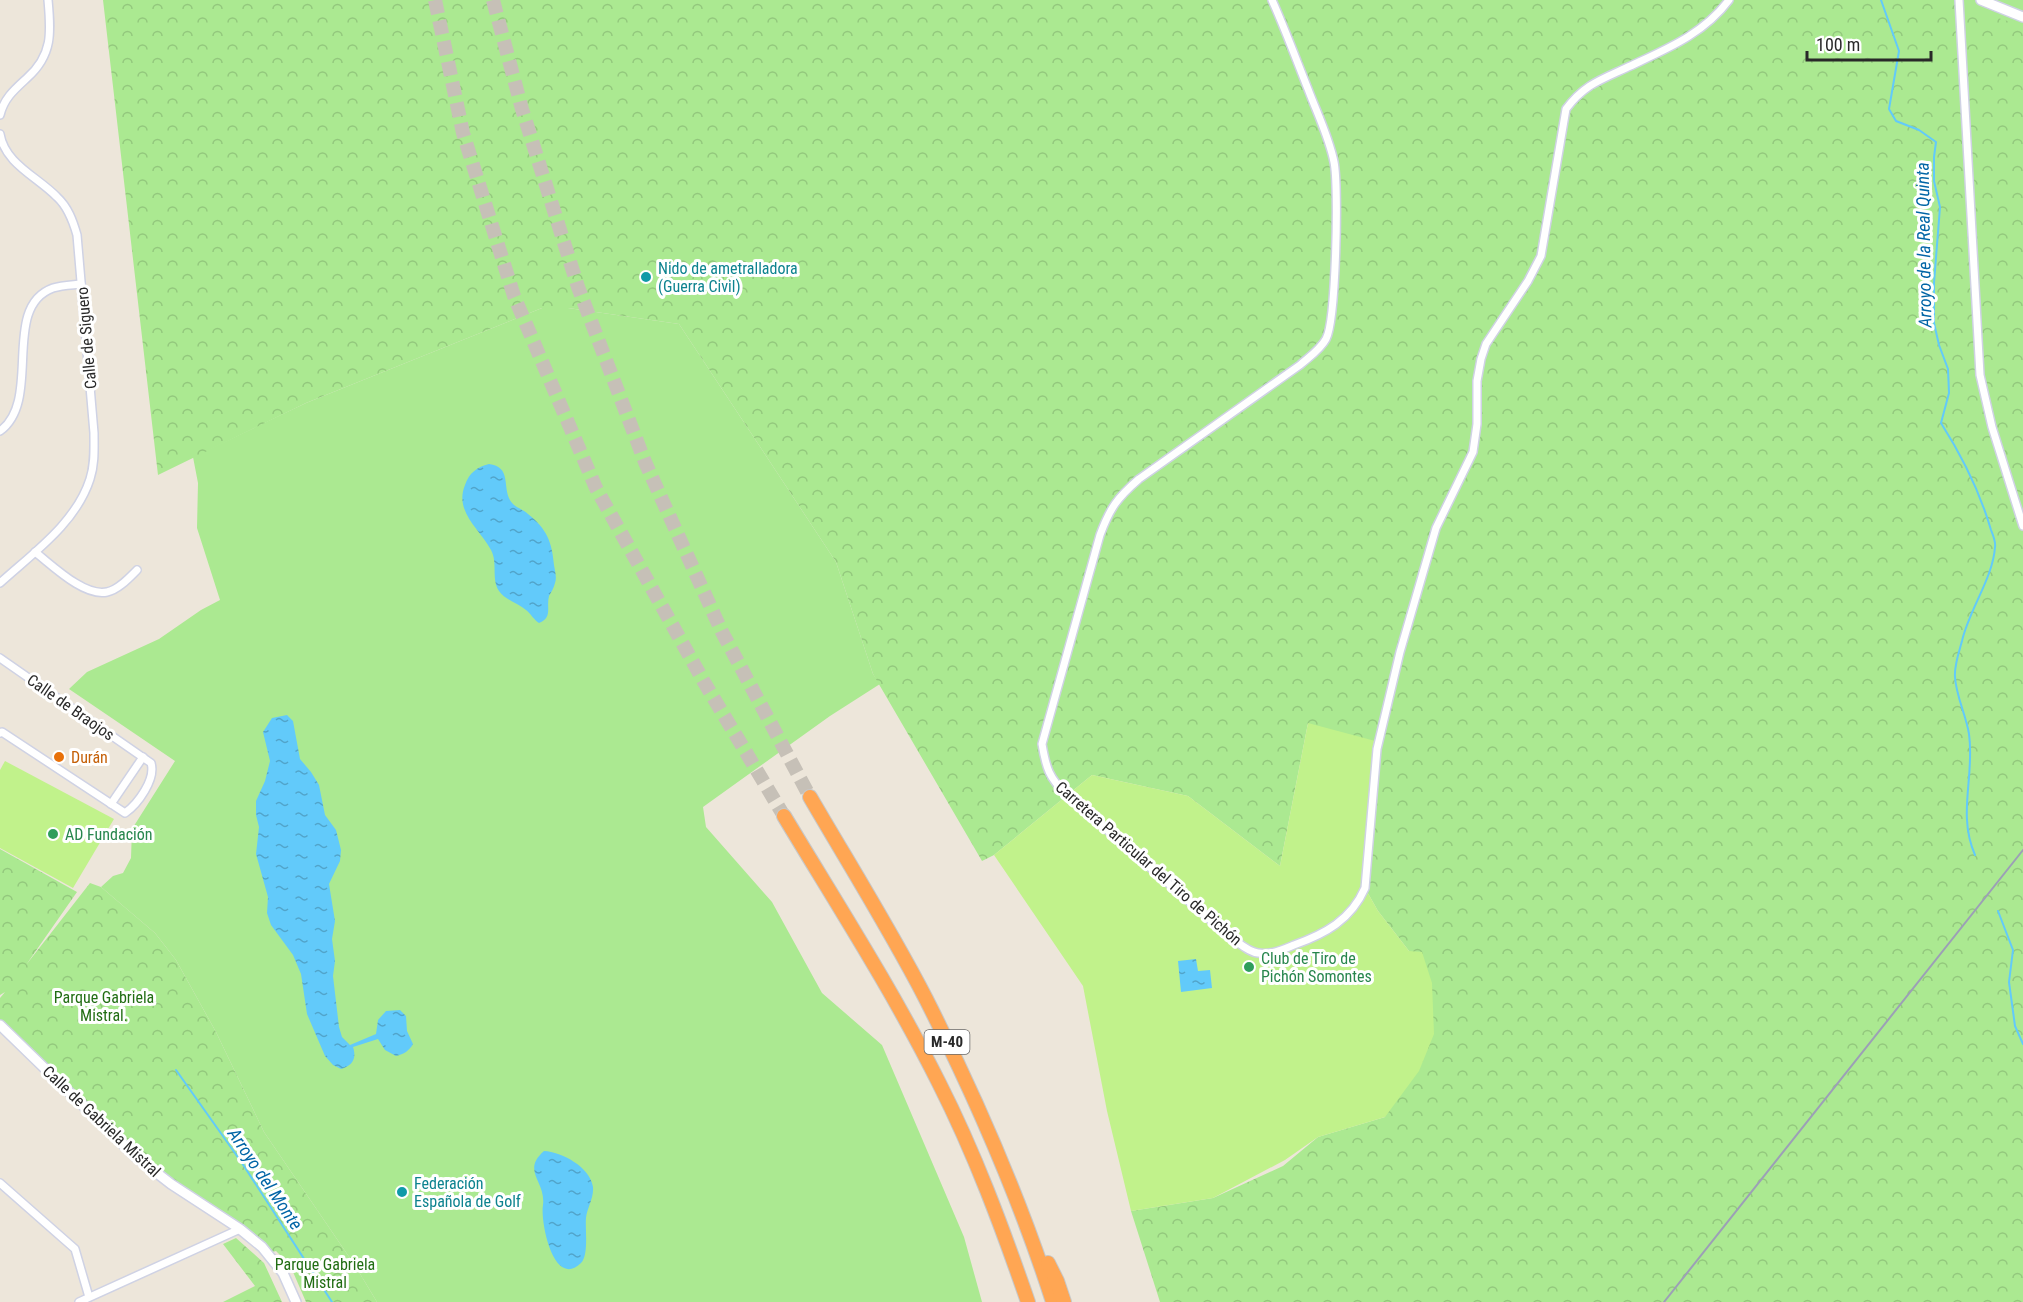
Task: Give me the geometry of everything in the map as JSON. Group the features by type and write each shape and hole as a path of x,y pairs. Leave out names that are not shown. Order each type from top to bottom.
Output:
{"highway":[{"name":"M-40","path":"810,797 924,997 967,1085 1012,1193 1053,1302"},
{"name":"M-40","path":"783,816 900,1010 939,1083 974,1156 1002,1226 1028,1302"},
{"path":"1012,1193 1057,1281 1064,1302"},
{"path":"1002,1226 1008,1265 1020,1302"}],"street":[{"path":"0,115 7,99 37,68 44,57 51,28 48,0"},
{"name":"Carretera Particular del Tiro de Pichón","path":"1272,0 1318,115 1334,162 1336,203 1334,300 1331,323 1326,339 1300,365 1138,479 1120,495 1109,511 1100,535 1042,744 1048,773 1067,795 1230,937 1255,953 1271,954 1321,935 1348,915 1359,902 1365,888 1377,749 1400,652 1436,528 1473,452 1477,424 1477,381 1480,359 1486,344 1528,281 1541,256 1566,109 1576,95 1588,86 1661,52 1699,31 1718,15 1729,0"},
{"path":"1959,0 1980,375 1992,427 2023,526"},
{"path":"1981,0 2023,17"},
{"name":"Calle de Siguero","path":"0,134 7,153 17,164 66,206 77,235 94,433 94,457 90,479 80,501 66,521 0,583"},
{"path":"0,431 13,416 19,398 26,321 30,306 40,295 54,288 81,284"},
{"path":"35,552 84,589 97,592 108,592 125,582 137,570"},
{"name":"Calle de Braojos","path":"0,658 143,757"},
{"path":"0,733 2,732 111,804 125,813 151,779 153,770 151,763 143,757 111,804"},
{"name":"Calle de Gabriela Mistral","path":"0,1025 135,1156 171,1184 240,1228 269,1253 283,1273 296,1302"},
{"path":"0,1183 75,1249 89,1297"},
{"path":"79,1302 240,1228"}],"green space":[{"path":"103,0 1942,0 2023,26 2023,1302 1160,1302 1131,1211 1213,1198 1283,1166 1318,1137 1385,1117 1409,951 1378,911 1365,888 1308,723 1280,866 1188,796 1092,775 994,855 982,861 873,674 836,562 679,324 568,308 542,308 306,403 158,475"},
{"path":"1919,0 2023,0 2023,28"},
{"path":"542,308 568,308 679,324 836,562 873,674 880,684 830,716 703,807 706,827 772,902 822,993 882,1045 964,1237 982,1302 377,1302 356,1267 264,1132 216,1032 176,960 155,933 101,887 113,876 123,873 131,858 132,829 175,761 69,689 87,672 159,639 201,610 220,600 197,528 198,483 193,457 306,403"},
{"name":"Club de Tiro de Pichón Somontes","path":"1308,723 1379,742 1365,888 1378,911 1409,951 1422,952 1432,983 1434,1034 1419,1071 1385,1117 1318,1137 1285,1160 1213,1198 1131,1211 1107,1111 1083,986 994,855 1092,775 1188,796 1280,866"},
{"name":"AD Fundación","path":"5,761 114,819 73,888 0,848 0,770"},
{"name":"Parque Gabriela Mistral.","path":"0,849 77,892 26,965 90,883 101,887 155,933 176,960 216,1032 264,1132 356,1267 377,1302 306,1302 290,1265 276,1251 266,1254 171,1184 0,1025 0,998 5,992 0,995"},
{"path":"236,1238 264,1263 282,1302 223,1302 255,1286 223,1244"}],"water":[{"path":"489,464 501,470 509,499 540,525 550,543 556,581 549,596 548,615 539,623 526,610 499,591 495,581 491,550 465,512 463,495 469,477 477,469"},
{"path":"287,715 293,721 300,759 319,785 325,815 336,830 341,850 340,861 329,884 335,921 332,939 335,961 333,976 342,1037 350,1045 376,1034 378,1020 386,1011 400,1010 406,1016 407,1031 413,1044 404,1053 396,1056 385,1050 378,1039 353,1047 353,1061 341,1069 333,1065 325,1056 307,1014 301,974 293,955 271,925 267,913 268,897 256,854 259,827 256,801 265,781 270,761 263,732 272,718"},
{"path":"1196,959 1198,971 1210,970 1212,988 1181,992 1178,961"},
{"path":"544,1151 559,1154 581,1167 587,1173 593,1187 586,1218 585,1254 581,1263 571,1269 563,1267 556,1260 546,1237 543,1197 534,1171 537,1158"}],"waterway":[{"name":"Arroyo de la Real Quinta","path":"1881,0 1899,51 1889,109 1896,121 1919,130 1936,142 1934,181 1940,207 1934,283 1934,323 1948,369 1949,393 1941,423 1976,488 1995,543 1990,570 1965,629 1955,673 1957,691 1969,734 1967,825 1975,855"},
{"name":"Arroyo de la Real Quinta","path":"1998,911 2013,950 2009,982 2015,1026 2023,1044"},
{"name":"Arroyo del Monte","path":"176,1070 242,1163 332,1302"}],"tunnel":[{"path":"435,0 463,133 514,296 596,488 704,682 784,816"},
{"path":"493,0 522,109 578,287 645,462 722,632 810,797"}],"railway":[{"path":"1664,1302 2023,850"}],"place":[{"name":"Nido de ametralladora (Guerra Civil)","path":"646,277"},
{"name":"Durán","path":"59,757"},
{"name":"AD Fundación","path":"53,834"},
{"name":"Club de Tiro de Pichón Somontes","path":"1249,967"},
{"name":"Federación Española de Golf","path":"402,1192"}],"park label":[{"name":"Parque Gabriela Mistral","path":"325,1273"}]}
